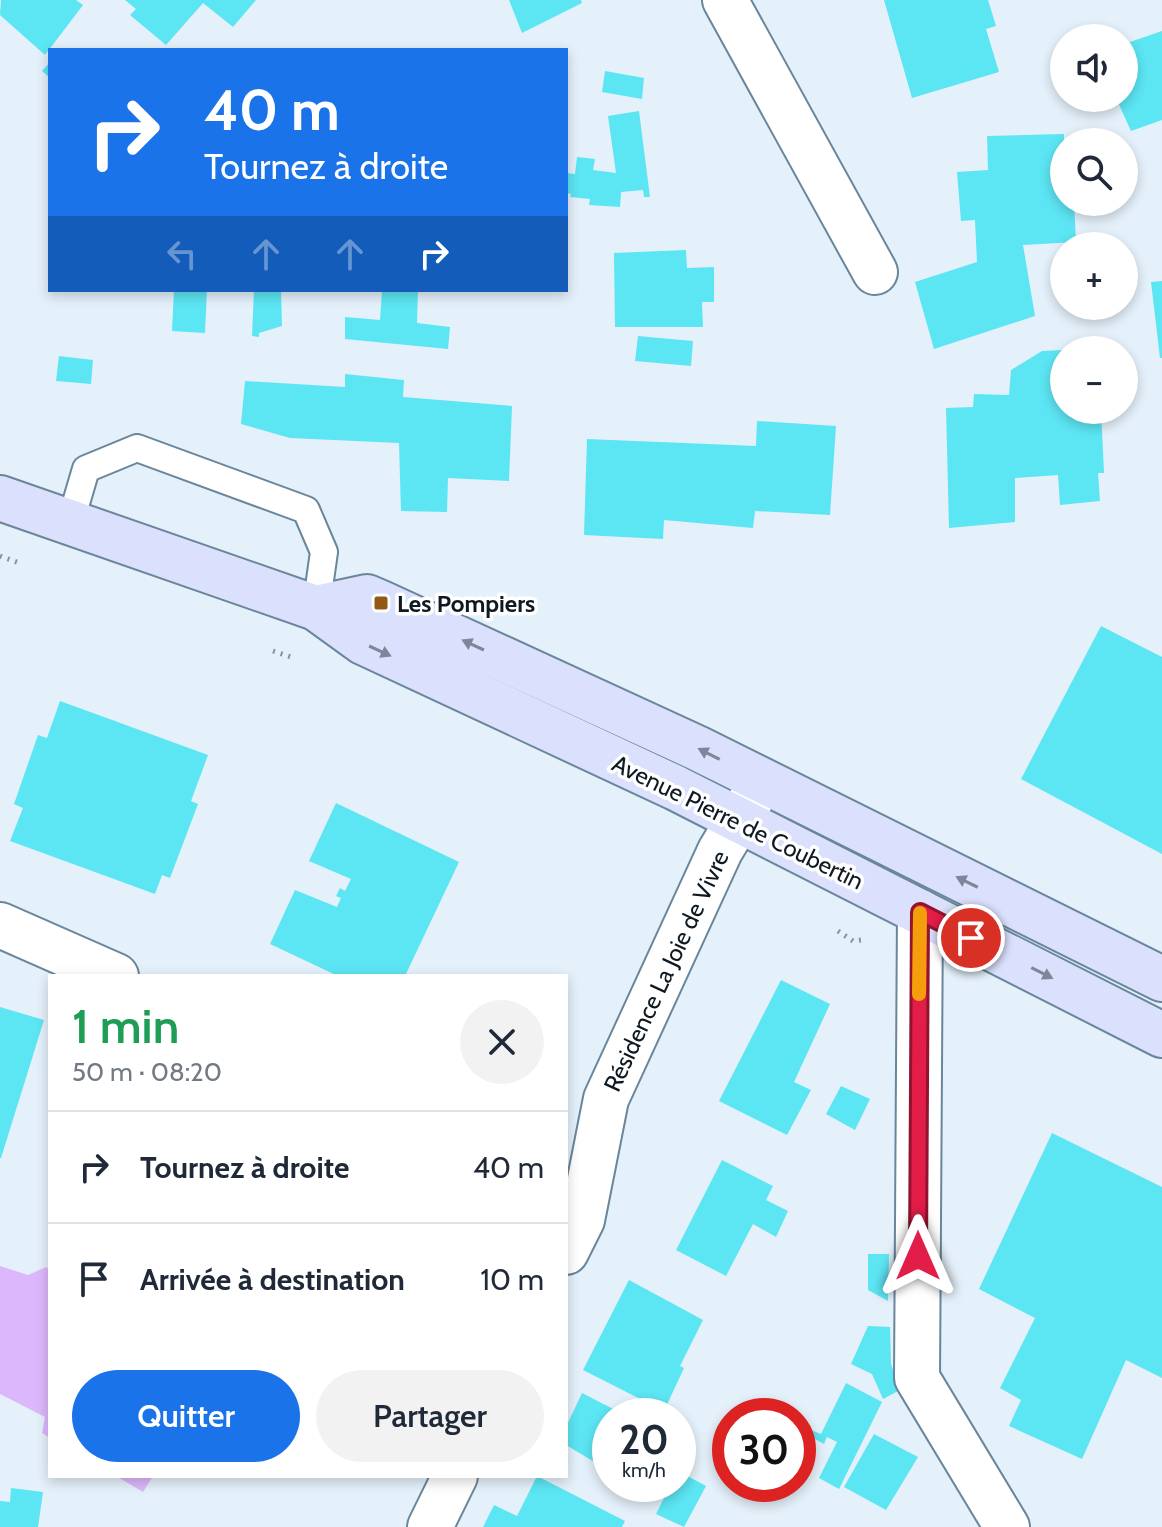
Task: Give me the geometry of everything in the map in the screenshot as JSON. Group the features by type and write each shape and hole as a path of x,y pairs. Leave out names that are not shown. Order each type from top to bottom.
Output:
{"main road":[{"name":"Avenue Pierre de Coubertin","path":"0,498 71,520 316,608 363,642 738,821 1162,1035"},
{"name":"Avenue Pierre de Coubertin","path":"316,608 367,597 697,748 1162,979"}],"street":[{"path":"725,0 875,272"},
{"name":"Résidence La Joie de Vivre","path":"568,1248 582,1220 579,1164 606,1099 705,883 762,781"},
{"path":"920,912 917,1378 1007,1527"},
{"path":"0,925 111,974"},
{"path":"430,1527 454,1478"}],"lane":[{"path":"71,520 86,469 137,448 306,510 324,552 316,608"}],"shaded area":[{"path":"0,1266 28,1275 46,1267 48,1437 42,1433 45,1417 0,1394"},
{"path":"119,1478 152,1478 143,1492"}],"building":[{"path":"1,0 76,0 83,5 45,55 0,15"},
{"path":"125,0 256,0 233,27 203,3 166,45 130,15 136,9"},
{"path":"509,0 581,0 582,3 522,33"},
{"path":"884,0 988,0 996,26 986,29 999,72 912,98"},
{"path":"1162,31 1162,120 1138,129 1130,128 1122,112 1138,112 1138,39"},
{"path":"605,71 644,78 642,99 602,92"},
{"path":"639,111 650,197 644,197 643,190 621,192 620,207 589,205 590,199 570,197 568,193 568,173 575,174 577,157 595,159 593,170 616,173 608,116"},
{"path":"1050,134 1050,216 1075,216 1076,232 1050,232 1050,243 1023,245 1035,316 934,349 915,282 977,262 975,220 961,221 957,172 988,170 987,136"},
{"path":"686,250 687,268 714,267 714,302 702,302 703,327 615,327 614,253"},
{"path":"1162,281 1162,358 1160,358 1151,282"},
{"path":"174,292 207,292 205,333 172,331"},
{"path":"254,292 281,292 282,326 259,333 259,337 252,336"},
{"path":"382,292 418,292 417,323 450,327 448,349 345,339 345,317 380,320"},
{"path":"638,336 693,341 691,366 635,361"},
{"path":"1042,351 1050,351 1050,424 1102,424 1104,473 1098,473 1100,501 1060,505 1058,475 1015,478 1015,522 949,528 946,408 973,407 974,394 1009,395 1011,370"},
{"path":"59,356 93,360 91,384 56,381"},
{"path":"345,374 404,380 403,397 512,406 509,481 448,478 447,512 401,511 399,443 290,438 241,424 245,381 345,387"},
{"path":"757,421 836,426 830,515 755,511 753,528 664,520 663,539 584,535 587,439 756,446"},
{"path":"1101,626 1162,657 1162,854 1021,779"},
{"path":"60,701 208,755 191,801 198,804 170,878 162,875 155,894 10,841 23,808 14,804 38,735 47,738"},
{"path":"336,803 459,862 406,974 334,974 270,944 295,890 337,907 341,898 336,896 340,888 345,891 351,879 309,861"},
{"path":"781,980 830,1004 794,1082 811,1090 787,1135 719,1101"},
{"path":"0,1007 44,1020 1,1158 0,1158"},
{"path":"841,1086 870,1099 855,1130 826,1114"},
{"path":"1052,1133 1162,1187 1162,1378 1126,1360 1082,1459 1009,1426 1021,1400 1000,1388 1035,1318 979,1289"},
{"path":"722,1160 773,1186 766,1200 788,1211 776,1237 753,1224 726,1276 676,1250"},
{"path":"868,1254 889,1254 888,1301 868,1290"},
{"path":"629,1280 703,1320 680,1366 684,1368 670,1398 638,1398 583,1370"},
{"path":"868,1326 890,1327 891,1364 900,1390 883,1399 872,1374 851,1364"},
{"path":"846,1383 882,1402 839,1489 819,1478 837,1442 827,1437 824,1444 816,1440 816,1432 821,1434"},
{"path":"582,1393 592,1398 592,1461 568,1446 568,1423"},
{"path":"874,1434 918,1457 886,1510 844,1487"},
{"path":"536,1478 541,1478 625,1521 622,1527 483,1527 494,1505 517,1516"},
{"path":"696,1481 706,1486 684,1527 656,1514 662,1502 696,1502"},
{"path":"11,1488 43,1492 38,1527 0,1527 0,1501 10,1502"}],"slow traffic":[{"path":"919,994 920,913"}],"place":[{"name":"Les Pompiers","path":"381,603"}],"route":[{"path":"918,1256 920,912 971,938"}]}
